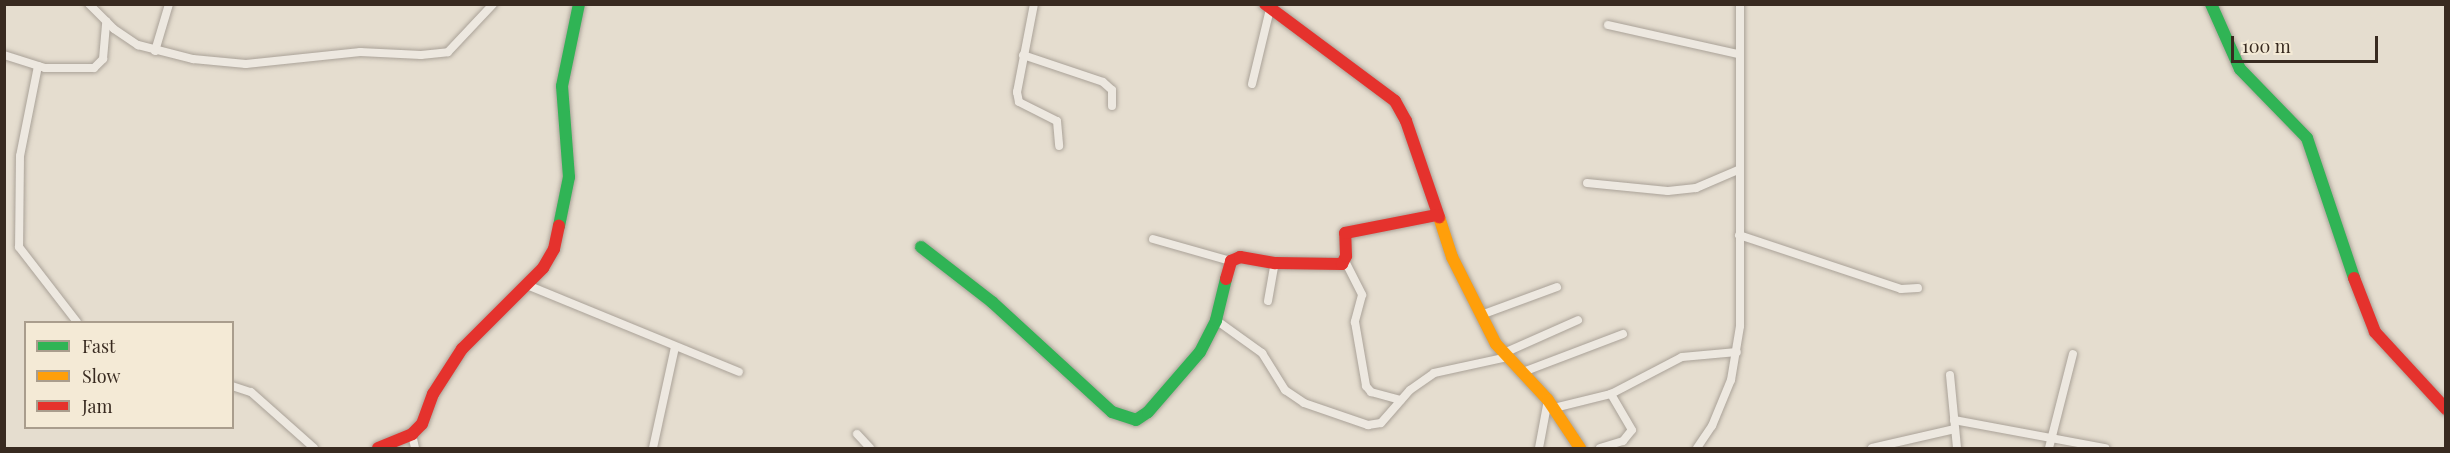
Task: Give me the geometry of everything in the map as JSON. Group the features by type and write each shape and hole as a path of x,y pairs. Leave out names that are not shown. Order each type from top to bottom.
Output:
{"street":[{"path":"155,51 169,4"},
{"path":"94,6 106,21 126,38 155,51 231,64 284,61 360,52 448,52 494,4"},
{"path":"378,448 412,434 422,424 433,394 462,349 543,268 561,230 569,177 562,87 579,4"},
{"path":"1034,4 1017,92 1019,102 1057,122 1059,146"},
{"path":"1697,448 1724,401 1737,352 1740,4"},
{"path":"2211,4 2240,69 2307,138 2344,253 2375,332 2445,409"},
{"path":"1252,84 1269,6 1395,101 1406,121 1452,257 1481,315 1506,355 1551,404 1580,448"},
{"path":"4,55 38,66 68,70 100,65 106,21"},
{"path":"1608,25 1738,54"},
{"path":"1023,55 1103,82 1112,90 1112,106"},
{"path":"38,66 20,156 17,234 22,255 76,321"},
{"path":"1587,183 1668,191 1696,188 1738,170"},
{"path":"1401,400 1371,392 1366,386 1355,322 1362,295 1345,261 1345,233 1437,215"},
{"path":"1739,235 1901,289 1918,288"},
{"path":"1153,239 1231,261 1240,257 1275,263 1334,266 1345,261"},
{"path":"921,247 992,302 1112,412 1126,419 1136,420 1148,412 1180,378 1200,352 1216,320 1231,261"},
{"path":"1268,301 1275,263"},
{"path":"527,285 739,372"},
{"path":"1481,315 1557,287"},
{"path":"1216,320 1262,353 1285,390 1304,403 1368,425 1381,423 1401,400 1434,373 1506,355 1578,320"},
{"path":"1523,372 1623,334"},
{"path":"653,448 675,347"},
{"path":"1551,404 1611,393 1682,357 1737,352"},
{"path":"2049,448 2073,354"},
{"path":"1950,375 1957,448"},
{"path":"234,387 251,392 314,448"},
{"path":"1600,448 1623,441 1632,430 1611,393"},
{"path":"1539,448 1551,404"},
{"path":"1872,448 1955,424 2052,437 2105,448"},
{"path":"412,434 415,448"},
{"path":"857,434 870,448"}],"traffic: fast":[{"path":"559,226 569,177 562,86 579,4"},
{"path":"2211,4 2240,69 2307,138 2354,278"},
{"path":"921,247 992,302 1112,412 1136,420 1148,412 1200,352 1216,320 1226,279"}],"traffic: slow":[{"path":"1439,217 1452,257 1496,344 1548,400 1580,448"}],"traffic: jam":[{"path":"1265,4 1395,101 1406,121 1439,217"},
{"path":"1226,279 1231,261 1240,257 1275,263 1342,264 1346,256 1345,233 1437,215"},
{"path":"378,448 412,434 422,424 433,394 462,349 543,268 554,249 559,226"},
{"path":"2354,278 2375,332 2446,409"}]}
